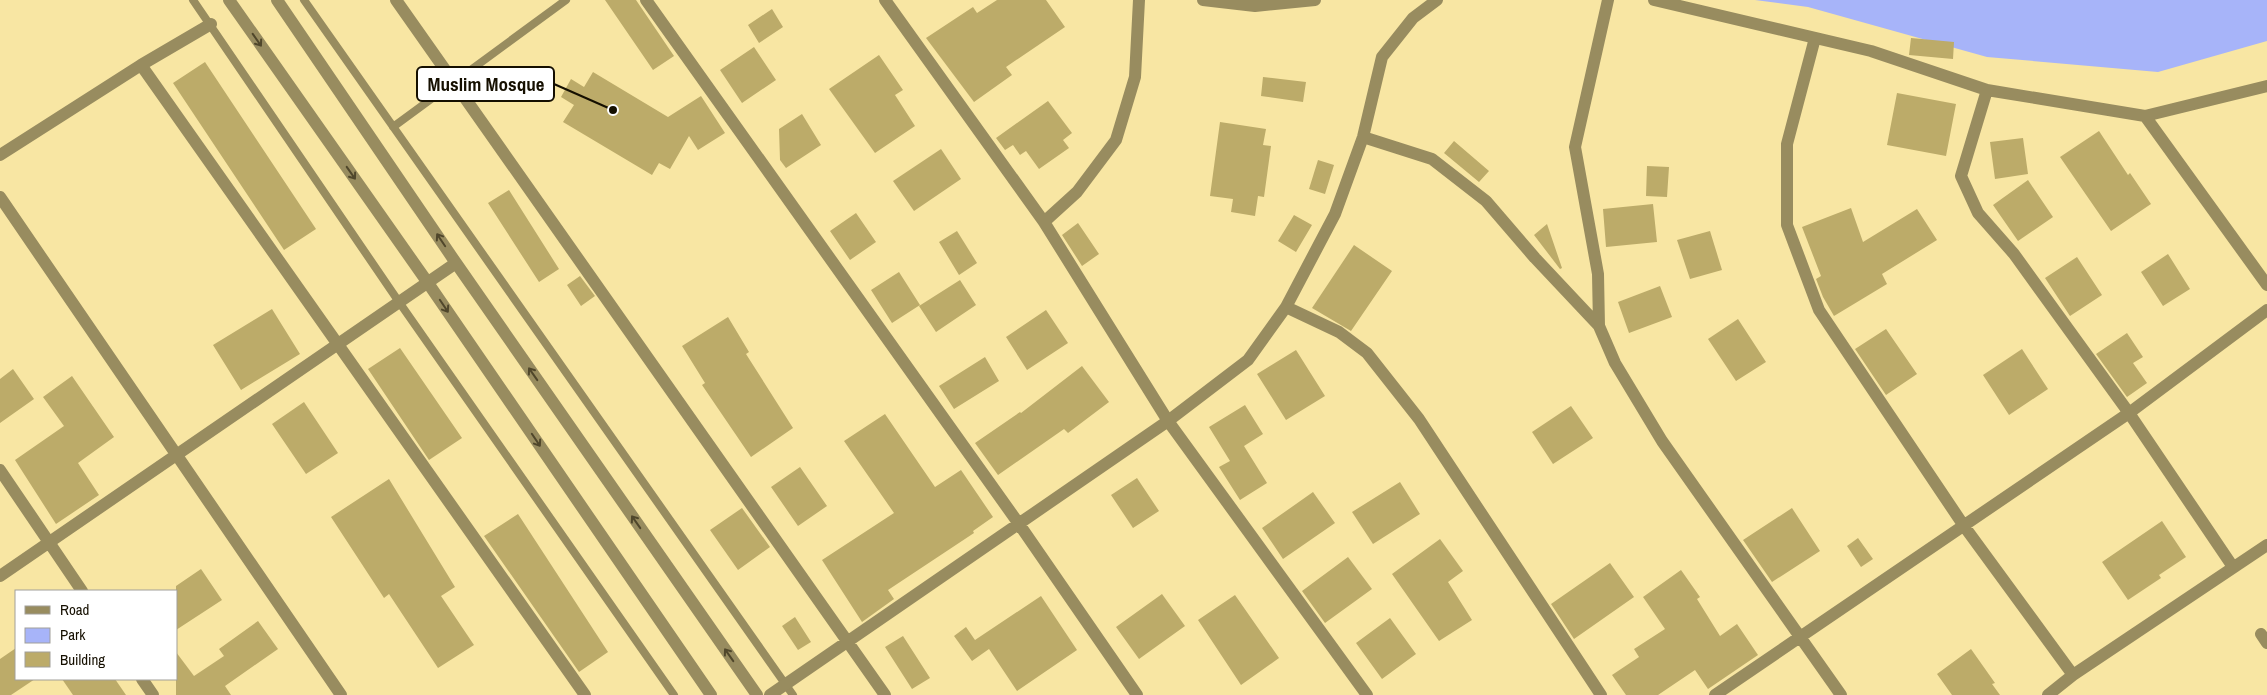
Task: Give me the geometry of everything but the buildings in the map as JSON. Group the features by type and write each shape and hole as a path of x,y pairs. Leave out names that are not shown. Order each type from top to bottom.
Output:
{"street":[{"path":"229,0 428,283 712,695"},
{"path":"277,0 456,263 757,695"},
{"path":"396,0 886,695"},
{"path":"646,0 1019,524 1137,695"},
{"path":"885,0 1044,222 1168,421 1367,695"},
{"path":"1044,222 1077,192 1116,140 1135,78 1139,0"},
{"path":"1202,0 1255,6 1315,0"},
{"path":"770,695 1168,421 1248,360 1286,307 1335,214 1363,137 1382,57 1413,18 1438,0"},
{"path":"1608,0 1575,147 1598,274 1599,326 1614,363 1662,441 1841,695"},
{"path":"1654,0 1871,51 1986,90 2145,116 2267,86"},
{"path":"0,155 141,65 211,24"},
{"path":"1815,38 1787,144 1786,225 1819,310 1964,526 2074,675"},
{"path":"141,65 336,345 585,695"},
{"path":"1986,90 1961,176 1978,213 2014,254 2129,413 2233,567"},
{"path":"2145,116 2267,285"},
{"path":"1363,137 1432,159 1486,201 1535,258 1599,326"},
{"path":"0,197 341,695"},
{"path":"0,576 456,263"},
{"path":"1286,307 1339,332 1366,353 1419,419 1601,695"},
{"path":"1715,695 2129,413 2267,310"},
{"path":"0,470 81,590"},
{"path":"2048,695 2074,675 2267,545"},
{"path":"143,680 153,695"}],"lane":[{"path":"194,0 399,302 674,695"},
{"path":"304,0 793,695"},
{"path":"393,127 566,0"}],"green space":[{"path":"1755,0 2267,0 2267,41 2158,72 1987,57 1808,7"}],"place":[{"name":"Muslim Mosque","path":"613,110"}]}
